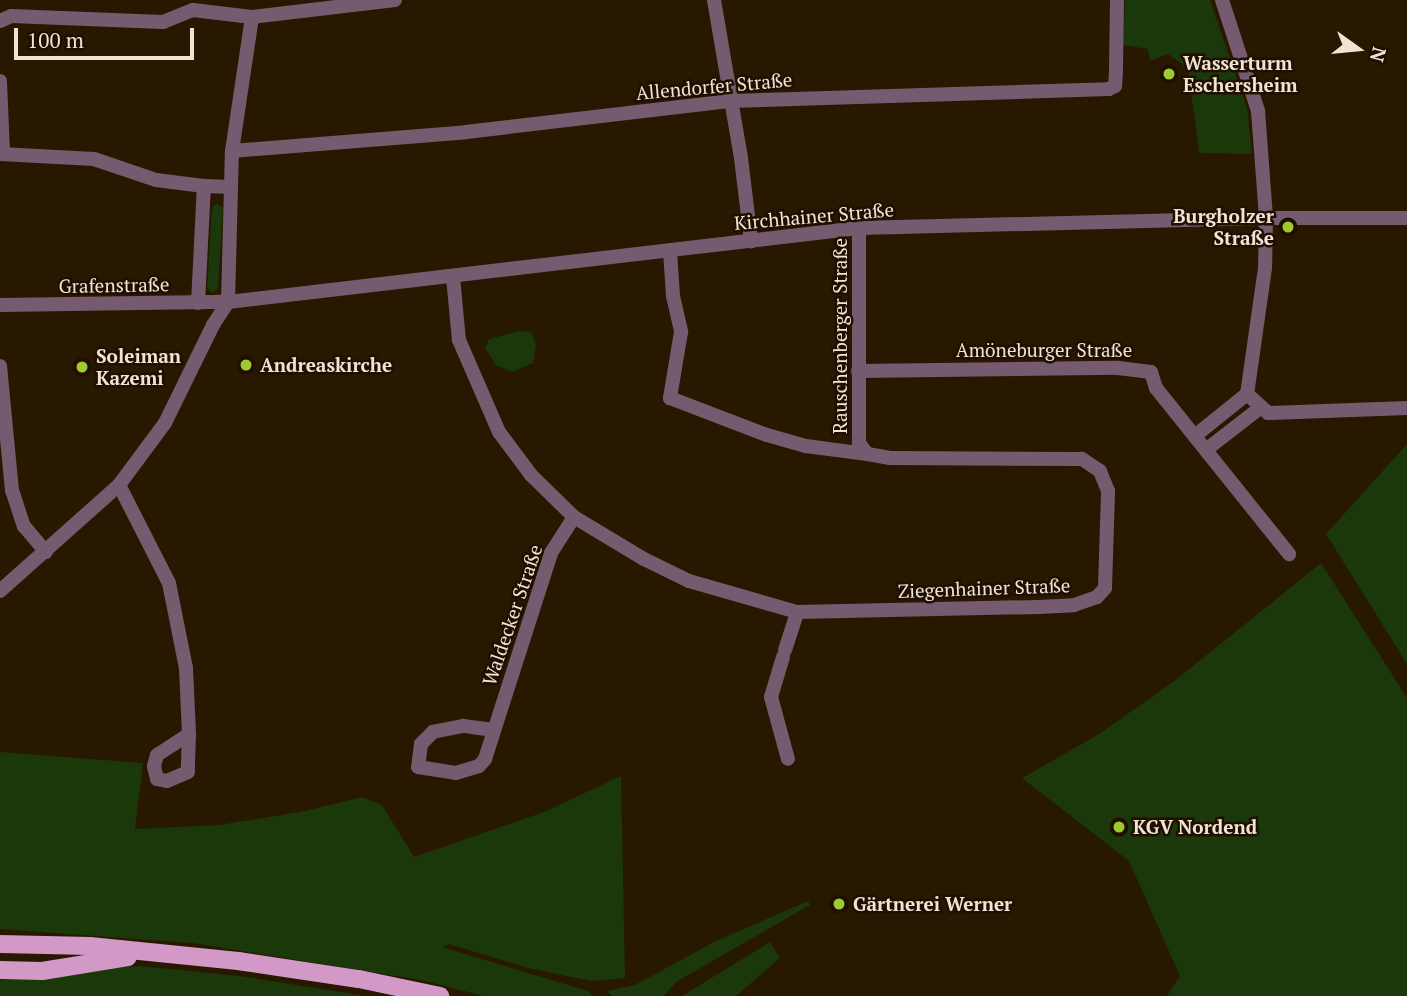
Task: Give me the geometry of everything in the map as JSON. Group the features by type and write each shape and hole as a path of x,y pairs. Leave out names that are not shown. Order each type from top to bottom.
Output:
{"main road":[{"path":"0,944 90,946 300,970 440,996"},
{"path":"0,970 42,971 149,954"}],"street":[{"path":"0,21 11,16 163,22 187,6 193,10 252,17 395,0"},
{"path":"714,0 751,241"},
{"name":"Allendorfer Straße","path":"232,151 466,132 731,101 1108,89 1115,86 1117,0"},
{"path":"1196,435 1247,394 1265,268 1266,218 1258,111 1222,0"},
{"path":"0,591 119,485 164,423 213,325 228,302 232,151 252,17"},
{"path":"0,81 1,154 94,159 156,180 231,187"},
{"path":"198,303 204,186"},
{"name":"Kirchhainer Straße","path":"228,302 859,228 1266,218 1407,218"},
{"name":"Rauschenberger Straße","path":"859,228 858,371 863,449"},
{"name":"Ziegenhainer Straße","path":"453,277 458,340 499,432 531,474 574,517 644,559 689,581 797,612 1074,605 1097,597 1105,587 1108,491 1100,471 1082,459 890,458 863,449 793,443 670,398 681,332 673,296 670,251"},
{"name":"Grafenstraße","path":"0,305 228,302"},
{"path":"0,366 12,491 24,526 46,552"},
{"name":"Amöneburger Straße","path":"858,371 1139,369 1151,372 1156,387 1207,449"},
{"path":"1247,394 1268,413 1407,408"},
{"path":"1260,408 1207,449 1289,554"},
{"path":"119,485 169,583 186,668 189,734"},
{"name":"Waldecker Straße","path":"493,730 463,726 433,732 421,744 418,767 456,773 479,766 485,760 551,552 574,517"},
{"path":"788,759 771,697 797,612"}],"green space":[{"path":"1125,0 1210,0 1247,108 1252,154 1199,153 1188,68 1168,54 1150,61 1148,49 1123,45"},
{"path":"217,203 223,208 218,288 213,293 207,288 212,208"},
{"path":"520,331 531,332 536,344 533,363 513,372 496,365 485,348 489,339"},
{"path":"1407,444 1407,664 1326,534"},
{"path":"1321,563 1407,698 1407,996 1167,996 1180,976 1129,861 1022,778 1099,734 1173,682"},
{"path":"0,752 143,763 135,829 220,825 305,811 362,797 382,805 414,857 544,812 621,776 625,978 591,981 528,968 449,944 442,947 588,991 594,996 484,996 421,980 192,943 0,929"},
{"path":"808,901 810,905 676,982 664,996 612,996 607,991 635,985 714,942"},
{"path":"770,942 780,958 736,996 682,996"},
{"path":"140,966 240,976 366,996 0,996 0,980 32,979 97,968"}],"place":[{"name":"Wasserturm Eschersheim","path":"1169,74"},
{"name":"Burgholzer Straße","path":"1288,227"},
{"name":"Andreaskirche","path":"246,365"},
{"name":"Soleiman Kazemi","path":"82,367"},
{"name":"KGV Nordend","path":"1119,827"},
{"name":"Gärtnerei Werner","path":"839,904"}]}
